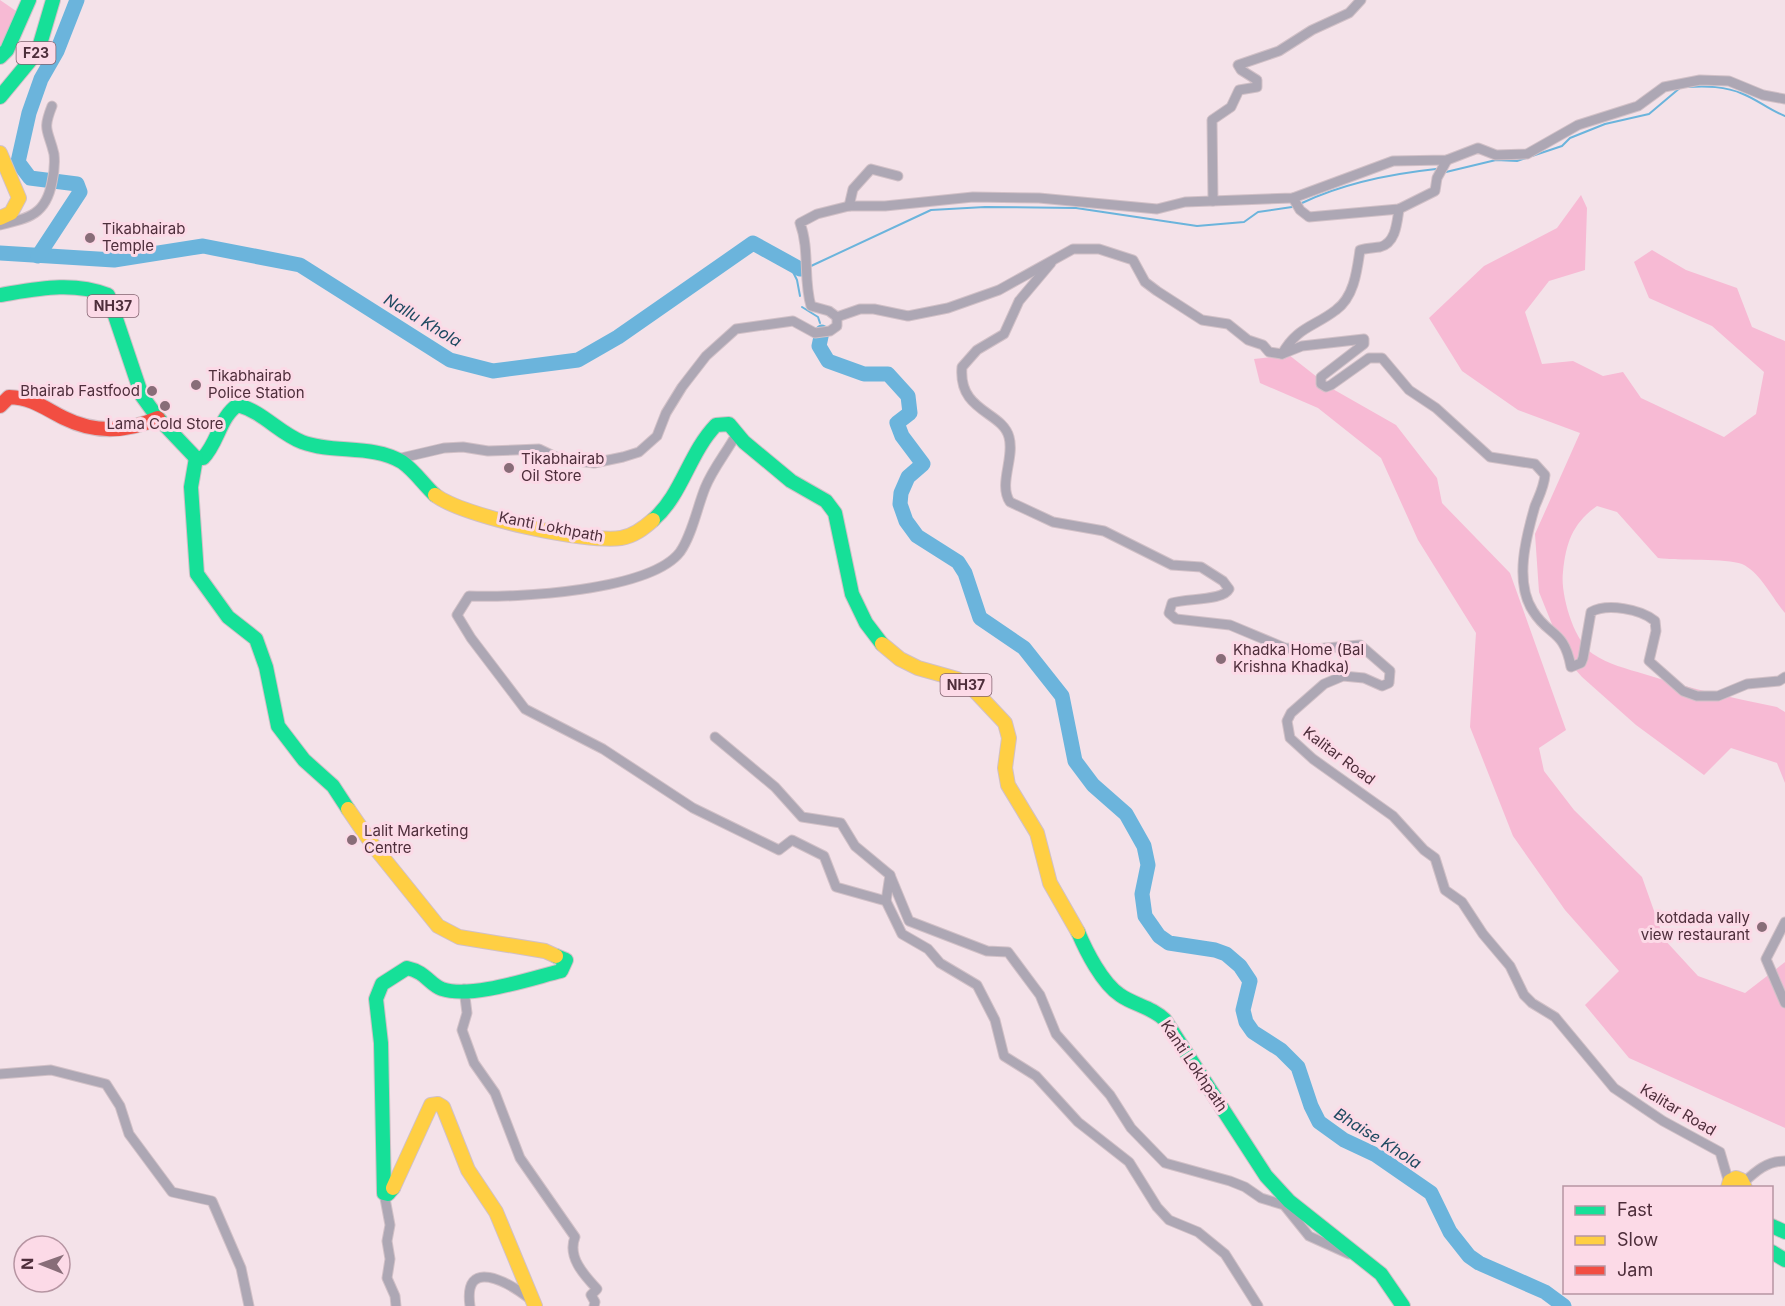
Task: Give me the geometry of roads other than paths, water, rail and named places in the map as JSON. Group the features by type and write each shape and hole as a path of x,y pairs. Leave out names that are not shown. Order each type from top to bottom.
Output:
{"main road":[{"name":"F23","path":"0,57 7,50 29,0"},
{"name":"F23","path":"0,97 38,51 53,0"},
{"path":"0,153 19,198 11,213 0,218"},
{"name":"NH37","path":"0,294 39,288 72,288 108,295 138,387 158,418 196,458"},
{"path":"0,406 9,397 25,397 47,404 63,418 104,432 126,431 158,418"},
{"path":"397,459 305,443 274,428 255,411 238,405 229,411 212,451 202,458 196,458 191,487 196,574 228,617 256,639 266,668 278,726 304,760 333,786 372,844 438,926 459,937 545,951 566,960 561,971 481,991 464,988 442,990 420,971 407,968 382,984 376,999 381,1043 384,1193 392,1191 398,1184 431,1105 438,1104 444,1107 468,1170 496,1212 534,1303"},
{"name":"Kanti Lokhpath","path":"397,459 442,500 462,508 579,534 621,538 634,534 660,516 700,442 711,429 725,423 781,473 826,501 835,513 852,594 866,622 884,646 900,659 918,668 957,679 974,690 1005,723 1010,738 1005,768 1008,785 1037,833 1050,884 1072,918 1095,966 1118,994 1158,1013 1165,1020 1266,1176 1289,1201 1381,1274 1403,1306"}],"street":[{"path":"1213,201 1212,120 1230,107 1239,90 1257,87 1257,80 1240,70 1238,65 1285,48 1312,30 1349,13 1361,0"},
{"path":"397,459 444,448 463,447 488,451 538,449 560,459 594,463 639,452 657,436 666,413 682,387 706,356 736,329 793,321 815,333 830,331 837,326 837,318 829,311 811,306 806,281 808,271 800,223 817,214 849,206 885,206 973,197 1039,198 1157,209 1185,202 1293,198 1393,161 1447,160 1478,148 1496,155 1527,154 1578,124 1638,106 1664,87 1700,80 1729,81 1763,95 1785,99"},
{"path":"0,225 39,211 47,202 54,174 54,157 44,126 52,105"},
{"path":"1293,198 1300,210 1309,217 1399,209 1435,191 1437,177 1447,160"},
{"path":"849,206 853,189 871,169 898,176"},
{"path":"1282,354 1290,339 1300,330 1338,310 1354,281 1360,250 1383,246 1392,238 1397,228 1399,209"},
{"path":"837,318 860,309 874,309 909,316 939,311 999,290 1059,254 1086,247 1133,260 1145,282 1202,320 1228,324 1248,340 1263,345 1269,352 1282,354 1302,346 1364,339 1364,344 1321,377 1321,384 1326,387 1331,385 1369,358 1382,358 1409,390 1436,408 1490,458 1535,464 1545,475 1545,484 1530,525 1522,578 1525,596 1533,612 1560,636 1568,652 1571,667 1581,663 1583,658 1591,612 1600,609 1616,609 1636,612 1655,621 1656,631 1649,662 1687,694 1718,696 1747,684 1779,681 1785,677"},
{"name":"Kalitar Road","path":"1059,254 1019,301 1004,334 978,350 962,367 962,382 977,408 996,419 1009,433 1011,445 1006,484 1010,502 1053,522 1104,531 1172,565 1201,567 1223,581 1229,589 1226,595 1219,598 1200,597 1172,603 1169,613 1176,619 1230,625 1285,648 1315,649 1360,645 1390,671 1389,683 1382,686 1364,678 1343,676 1324,684 1291,713 1287,721 1290,738 1313,759 1394,816 1424,850 1435,858 1444,890 1462,903 1483,934 1510,966 1524,994 1532,1003 1555,1017 1614,1088 1663,1121 1720,1152 1737,1185"},
{"path":"737,433 706,485 680,551 669,561 634,577 557,594 509,598 469,597 456,615 525,709 603,749 693,808 730,829 779,850 792,840 824,856 836,887 886,901"},
{"path":"715,737 775,787 802,817 841,823 855,846 890,875 909,921 987,951 1008,952 1040,995 1056,1034 1110,1095 1131,1128 1165,1163 1230,1181 1245,1187 1261,1198 1284,1205 1309,1236 1360,1258"},
{"path":"890,875 886,901 902,934 928,949 940,963 977,985 995,1020 1004,1056 1036,1076 1078,1122 1129,1162 1156,1207 1169,1220 1198,1232 1225,1254 1258,1306"},
{"path":"1785,922 1766,959 1785,1003"},
{"path":"464,988 467,1013 462,1030 474,1063 495,1093 520,1158 575,1237 572,1244 578,1268 597,1289 591,1295 595,1302 594,1306"},
{"path":"0,1074 51,1070 106,1084 120,1106 129,1134 172,1192 212,1201 241,1268 249,1306"},
{"path":"1737,1185 1757,1169 1774,1161 1785,1161"},
{"path":"384,1193 390,1225 387,1241 390,1259 387,1278 395,1296 396,1306"},
{"path":"470,1306 468,1290 473,1281 486,1276 508,1282 534,1303"}],"waterway":[{"path":"38,256 80,192 77,184 30,178 18,162 29,113 41,79 57,51 77,0"},
{"path":"1532,156 1562,146 1570,138 1605,124 1649,114 1681,87"},
{"path":"1687,87 1715,87 1736,91 1785,116"},
{"path":"1446,172 1496,160 1517,161 1526,158"},
{"path":"1302,203 1367,180 1436,169"},
{"path":"811,266 931,210 985,207 1076,208 1197,226 1244,222 1258,212 1292,207"},
{"name":"Nallu Khola","path":"0,253 114,260 203,246 300,265 450,360 493,371 578,360 618,337 753,243 800,269"},
{"path":"788,262 797,280 800,296"},
{"path":"802,307 818,317 820,323"},
{"name":"Bhaise Khola","path":"822,332 819,346 828,361 864,374 888,374 908,396 910,413 897,423 902,436 923,464 908,477 901,493 900,504 906,521 917,536 958,562 965,573 980,618 1024,648 1062,696 1075,761 1093,785 1126,814 1144,846 1148,865 1142,894 1145,916 1159,936 1169,943 1215,950 1226,954 1240,966 1250,981 1243,1010 1246,1022 1253,1032 1281,1050 1298,1067 1319,1122 1344,1140 1376,1155 1431,1193 1450,1232 1469,1256 1479,1263 1545,1292 1564,1306"}],"place":[{"name":"Tikabhairab Temple","path":"90,238"},
{"name":"Tikabhairab Police Station","path":"196,385"},
{"name":"Bhairab Fastfood","path":"152,391"},
{"name":"Lama Cold Store","path":"165,406"},
{"name":"Tikabhairab Oil Store","path":"509,468"},
{"name":"Khadka Home (Bal Krishna Khadka)","path":"1221,659"},
{"name":"Lalit Marketing Centre","path":"352,840"},
{"name":"kotdada vally view restaurant","path":"1762,927"}]}
